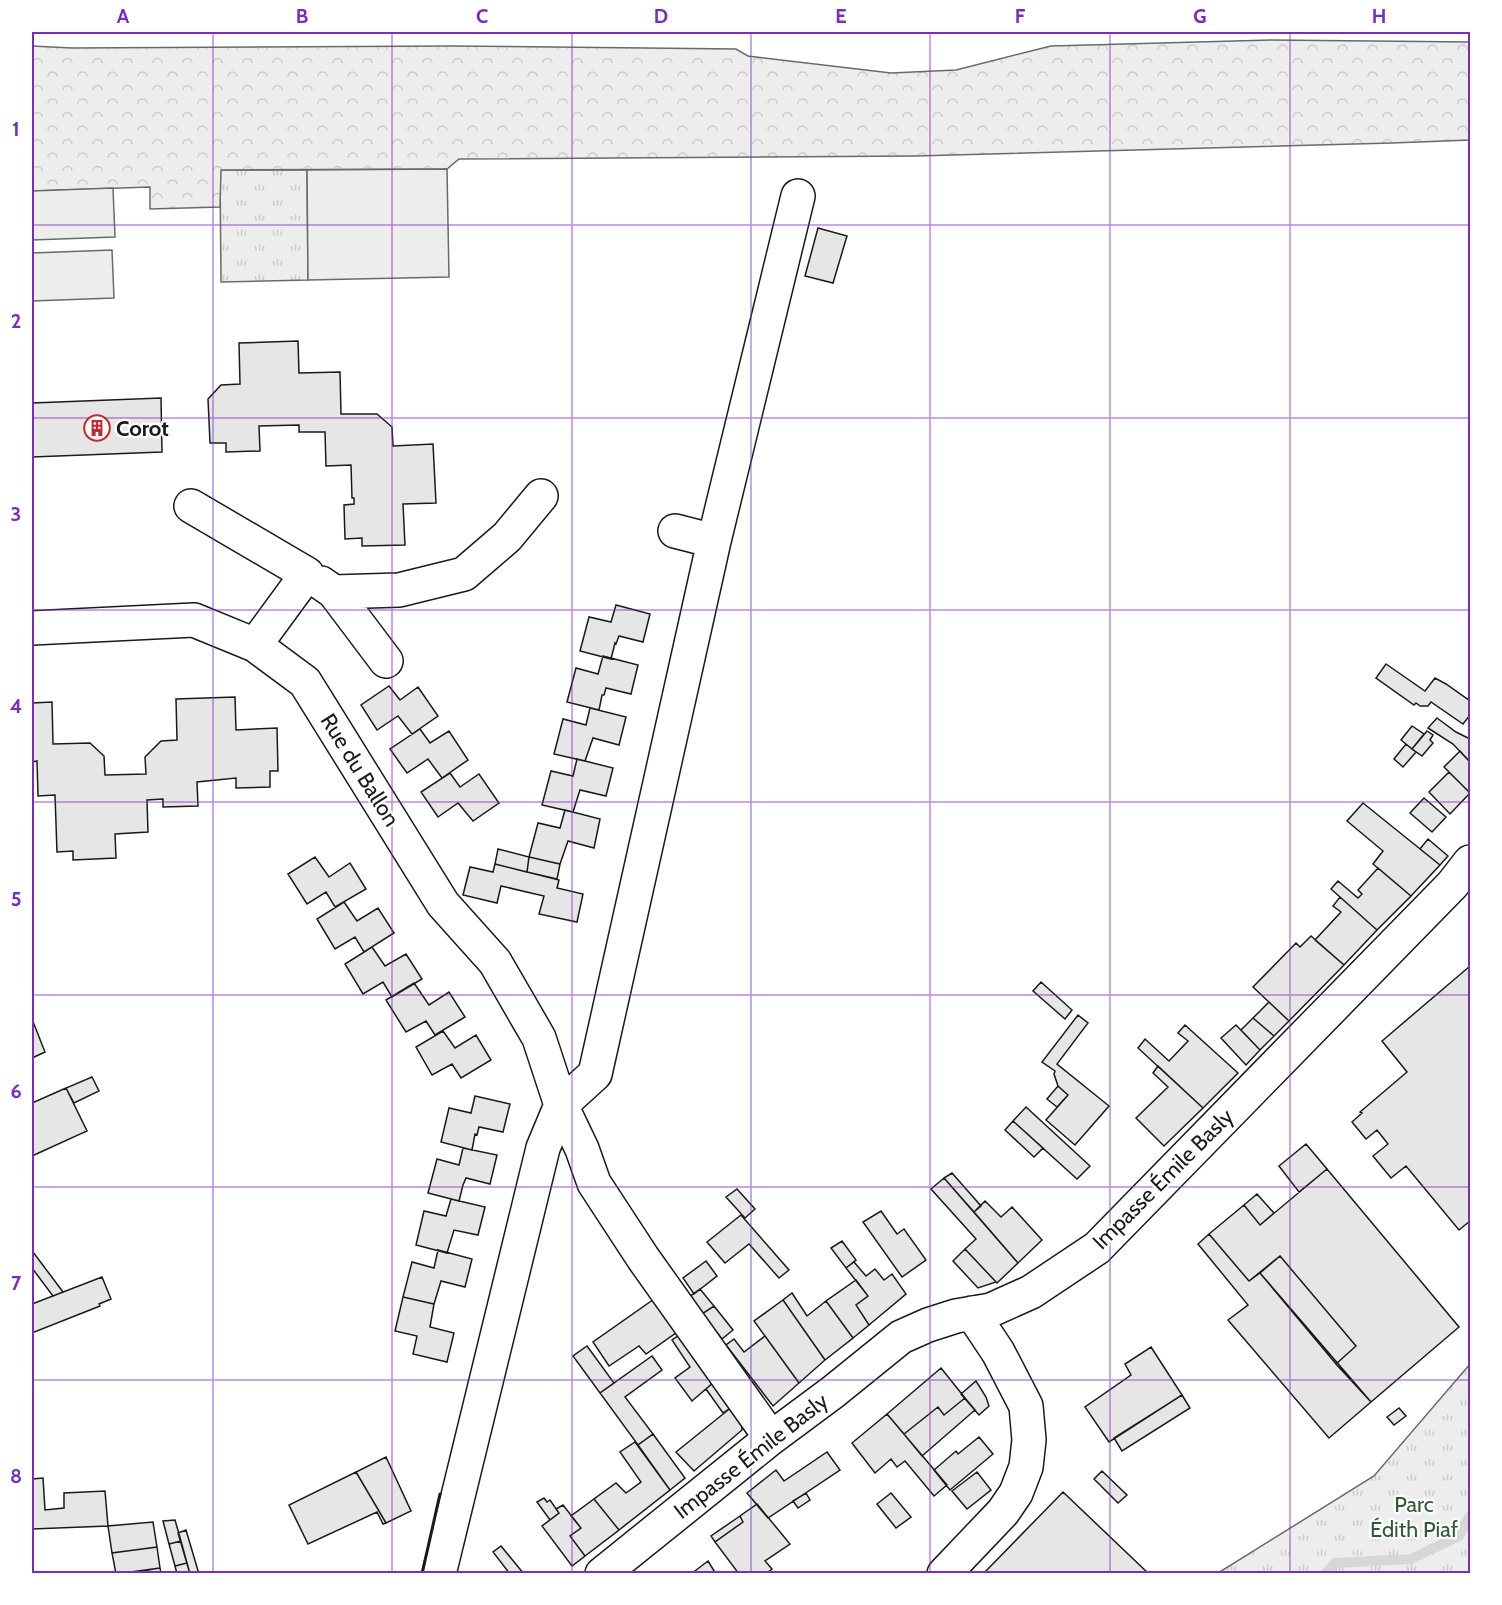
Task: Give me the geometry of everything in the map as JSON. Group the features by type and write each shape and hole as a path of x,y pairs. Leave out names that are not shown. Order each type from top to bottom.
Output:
{"street":[{"path":"439,1574 543,1148 561,1105 595,1074 714,541 798,196"},
{"path":"334,592 399,590 464,574 507,537 541,496"},
{"path":"191,506 334,592 387,661"},
{"path":"675,531 714,541"},
{"path":"255,645 307,574"},
{"name":"Rue du Ballon","path":"32,627 194,620 255,645 305,682 443,903 495,962 539,1038 561,1105 582,1149 594,1183 643,1258 771,1438"},
{"name":"Impasse Émile Basly","path":"602,1574 771,1438 902,1338 928,1325 956,1316 991,1310 1031,1292 1097,1248 1452,885 1470,862"},
{"path":"944,1574 1003,1512 1016,1493 1026,1467 1029,1440 1026,1406 998,1352 972,1313"}],"green space":[{"path":"1271,40 1470,42 1470,140 916,156 459,159 447,169 221,170 220,207 150,209 150,187 32,191 32,46 72,48 451,46 736,49 748,56 891,73 956,70 1051,46"},
{"path":"220,170 307,170 308,280 221,282"},
{"name":"Parc Édith Piaf","path":"1470,1364 1470,1573 1218,1573 1374,1476"}],"shaded area":[{"path":"447,169 449,277 308,280 307,170"},
{"path":"113,188 115,237 32,240 32,191"},
{"path":"112,250 114,298 32,301 32,253"}],"building":[{"path":"818,228 847,236 833,283 805,276"},
{"path":"298,341 299,373 340,372 341,414 377,414 392,427 393,446 433,444 436,503 403,504 405,545 362,546 362,538 345,539 344,505 354,504 351,465 326,466 325,432 299,432 299,425 259,426 260,451 226,452 226,443 210,443 208,399 221,385 240,384 239,343"},
{"name":"Corot","path":"161,398 162,452 32,457 32,403"},
{"path":"616,605 650,614 643,642 619,636 611,659 580,651 589,617 611,622"},
{"path":"603,656 638,665 631,694 606,688 599,710 567,702 576,668 598,674"},
{"path":"1386,664 1425,691 1435,678 1446,684 1470,701 1470,715 1463,724 1431,702 1428,706 1420,706 1416,703 1414,705 1376,678"},
{"path":"389,686 400,700 418,687 438,716 412,734 398,716 377,730 361,705"},
{"path":"235,697 236,730 277,728 278,771 270,771 270,787 236,788 236,778 197,782 198,806 163,807 163,799 147,800 148,832 115,834 116,858 73,860 73,851 57,852 55,795 38,796 37,761 32,762 32,703 52,702 53,744 90,743 104,756 105,775 146,774 145,757 161,741 177,740 176,699"},
{"path":"590,708 626,717 619,745 593,738 585,761 554,754 563,719 586,725"},
{"path":"1437,718 1470,739 1470,762 1453,744 1428,728"},
{"path":"1412,726 1424,734 1412,749 1401,740"},
{"path":"420,729 430,743 449,731 468,760 442,778 428,759 407,773 390,749"},
{"path":"1427,731 1433,735 1430,740 1433,743 1422,756 1412,749"},
{"path":"1406,744 1416,752 1403,767 1394,759"},
{"path":"1460,751 1470,762 1470,793 1444,767"},
{"path":"577,759 613,768 606,796 580,790 573,812 542,805 551,771 573,776"},
{"path":"1449,772 1470,793 1450,814 1429,792"},
{"path":"450,773 460,787 479,774 499,803 473,821 458,803 438,817 421,792"},
{"path":"1424,798 1446,817 1432,832 1410,813"},
{"path":"1363,803 1440,865 1411,896 1373,864 1383,851 1347,821"},
{"path":"565,810 600,819 594,848 568,841 560,864 529,857 538,823 560,828"},
{"path":"1428,839 1448,856 1440,865 1420,849"},
{"path":"498,849 529,857 527,872 495,864"},
{"path":"315,857 329,877 350,863 366,889 335,907 326,892 307,904 288,874"},
{"path":"529,857 560,864 557,879 527,872"},
{"path":"495,864 559,880 557,888 583,894 577,922 539,914 544,896 501,886 497,903 463,895 470,867 493,872"},
{"path":"1378,868 1411,896 1377,930 1331,889 1338,881 1358,898 1362,894 1358,890"},
{"path":"1340,897 1377,930 1344,965 1315,940 1341,912 1333,906"},
{"path":"344,902 357,921 378,908 394,933 364,952 355,937 335,949 317,919"},
{"path":"1311,936 1344,965 1289,1021 1253,987 1296,943 1300,947"},
{"path":"372,947 385,966 406,954 422,979 392,997 383,982 363,994 345,964"},
{"path":"1470,966 1470,1221 1459,1230 1406,1166 1391,1178 1373,1156 1388,1144 1377,1130 1366,1139 1352,1122 1362,1113 1360,1112 1407,1072 1382,1041"},
{"path":"1041,982 1072,1010 1065,1019 1033,991"},
{"path":"414,983 429,1005 449,992 465,1017 435,1035 426,1021 406,1032 386,1000"},
{"path":"1269,1002 1289,1021 1274,1036 1253,1018"},
{"path":"1078,1015 1088,1023 1057,1064 1109,1106 1075,1145 1046,1120 1068,1095 1058,1086 1055,1071 1042,1062"},
{"path":"1253,1018 1274,1036 1260,1050 1241,1030"},
{"path":"32,1019 45,1052 32,1058"},
{"path":"1185,1025 1238,1073 1203,1108 1138,1048 1145,1039 1169,1061 1188,1041 1178,1033"},
{"path":"1236,1025 1260,1050 1246,1065 1221,1038"},
{"path":"443,1031 455,1048 476,1035 491,1060 461,1078 452,1064 432,1075 416,1047"},
{"path":"1158,1066 1203,1108 1164,1146 1136,1118 1168,1087 1153,1073"},
{"path":"92,1077 99,1091 74,1103 66,1088"},
{"path":"1058,1086 1068,1095 1057,1107 1047,1099"},
{"path":"66,1088 87,1131 32,1156 32,1103"},
{"path":"475,1096 510,1104 503,1132 479,1127 472,1150 441,1142 449,1108 471,1113"},
{"path":"1026,1107 1090,1166 1077,1179 1013,1121"},
{"path":"1013,1121 1043,1148 1034,1157 1005,1130"},
{"path":"1306,1144 1327,1169 1299,1192 1279,1166"},
{"path":"463,1148 497,1155 490,1184 466,1178 459,1201 428,1193 437,1159 459,1165"},
{"path":"1327,1169 1459,1327 1371,1402 1336,1364 1356,1346 1280,1256 1249,1281 1209,1234 1244,1205 1260,1225"},
{"path":"952,1173 981,1206 974,1212 944,1178"},
{"path":"944,1178 1018,1263 997,1283 965,1249 976,1239 931,1189"},
{"path":"737,1189 755,1209 745,1218 726,1197"},
{"path":"1257,1194 1274,1213 1260,1225 1244,1205"},
{"path":"451,1199 485,1207 478,1235 454,1230 447,1253 416,1245 424,1211 446,1216"},
{"path":"985,1201 1001,1217 1012,1207 1042,1240 1018,1263 974,1212"},
{"path":"881,1211 897,1234 904,1229 926,1260 902,1277 863,1222"},
{"path":"741,1215 789,1270 779,1278 749,1244 725,1263 707,1242"},
{"path":"1209,1234 1249,1281 1260,1273 1371,1402 1329,1438 1228,1320 1248,1305 1198,1244"},
{"path":"842,1241 856,1260 846,1268 831,1248"},
{"path":"965,1249 996,1282 978,1288 953,1261"},
{"path":"438,1250 472,1259 465,1287 441,1281 434,1304 403,1297 412,1262 434,1268"},
{"path":"33,1252 63,1292 53,1296 32,1268"},
{"path":"1280,1256 1356,1346 1336,1364 1260,1273"},
{"path":"706,1261 717,1276 694,1294 683,1278"},
{"path":"854,1262 866,1276 875,1269 884,1280 892,1274 906,1294 869,1325 856,1305 868,1296 846,1268"},
{"path":"102,1277 111,1299 99,1304 100,1306 32,1333 32,1304"},
{"path":"856,1280 868,1296 856,1305 869,1325 853,1338 826,1301"},
{"path":"700,1289 714,1306 702,1314 689,1297"},
{"path":"792,1293 807,1316 826,1301 853,1338 825,1360 783,1300"},
{"path":"403,1297 434,1304 430,1327 454,1333 447,1362 413,1354 417,1336 395,1331"},
{"path":"657,1297 680,1330 646,1354 639,1346 609,1366 593,1342"},
{"path":"783,1300 825,1360 799,1383 754,1321"},
{"path":"714,1306 733,1330 722,1339 702,1314"},
{"path":"682,1333 715,1381 692,1401 675,1378 690,1367 672,1340"},
{"path":"765,1336 799,1383 773,1406 726,1345 734,1339 744,1352"},
{"path":"587,1346 614,1383 600,1393 573,1356"},
{"path":"1151,1347 1182,1395 1109,1442 1085,1407 1131,1375 1125,1364"},
{"path":"652,1356 662,1370 625,1397 653,1434 638,1445 600,1393"},
{"path":"941,1368 965,1398 944,1415 938,1407 904,1434 887,1414"},
{"path":"715,1381 733,1406 723,1413 706,1389"},
{"path":"976,1381 989,1406 979,1415 961,1394"},
{"path":"1182,1395 1190,1408 1122,1451 1114,1438"},
{"path":"965,1398 975,1410 922,1456 904,1434 938,1407 944,1415"},
{"path":"733,1406 741,1419 742,1430 694,1471 676,1452"},
{"path":"1399,1408 1406,1416 1394,1425 1387,1417"},
{"path":"887,1414 947,1485 934,1496 905,1461 897,1467 891,1459 875,1473 852,1443"},
{"path":"653,1434 685,1478 670,1490 638,1445"},
{"path":"979,1437 993,1454 950,1490 934,1470 956,1451 958,1454"},
{"path":"635,1442 670,1490 619,1530 594,1499 616,1483 626,1493 641,1482 620,1452"},
{"path":"827,1452 840,1470 768,1518 747,1493 776,1470 784,1481"},
{"path":"386,1457 411,1511 386,1523 356,1472"},
{"path":"1102,1471 1127,1495 1118,1503 1094,1479"},
{"path":"356,1472 386,1523 383,1524 377,1512 308,1544 289,1505"},
{"path":"977,1472 991,1490 967,1509 952,1491"},
{"path":"43,1478 45,1510 64,1508 64,1493 105,1491 108,1526 32,1529 32,1479"},
{"path":"1063,1492 1149,1574 983,1574"},
{"path":"806,1493 810,1500 798,1508 793,1501"},
{"path":"891,1493 911,1517 896,1528 877,1504"},
{"path":"544,1498 547,1502 550,1500 559,1513 550,1520 537,1502"},
{"path":"594,1499 619,1530 585,1556 570,1536 581,1528 571,1516"},
{"path":"757,1504 790,1544 765,1561 772,1569 766,1574 739,1574 715,1542 743,1522 740,1516"},
{"path":"563,1505 581,1528 570,1536 585,1556 572,1566 542,1526 559,1513 556,1509"},
{"path":"740,1516 743,1522 715,1542 711,1536"},
{"path":"175,1520 181,1541 169,1544 163,1521"},
{"path":"153,1522 157,1547 112,1553 108,1526"},
{"path":"186,1530 199,1574 190,1574 178,1533"},
{"path":"181,1541 187,1563 175,1566 169,1544"},
{"path":"501,1546 524,1574 510,1574 493,1552"},
{"path":"157,1547 160,1568 116,1574 112,1553"},
{"path":"708,1561 716,1574 691,1574"},
{"path":"187,1563 190,1574 177,1574 175,1566"},
{"path":"160,1568 161,1574 125,1574"}],"waterway":[{"path":"1325,1574 1335,1563 1411,1559 1459,1536 1470,1516"}],"wall":[{"path":"422,1574 440,1494"}],"place":[{"name":"Corot","path":"97,428"}]}
